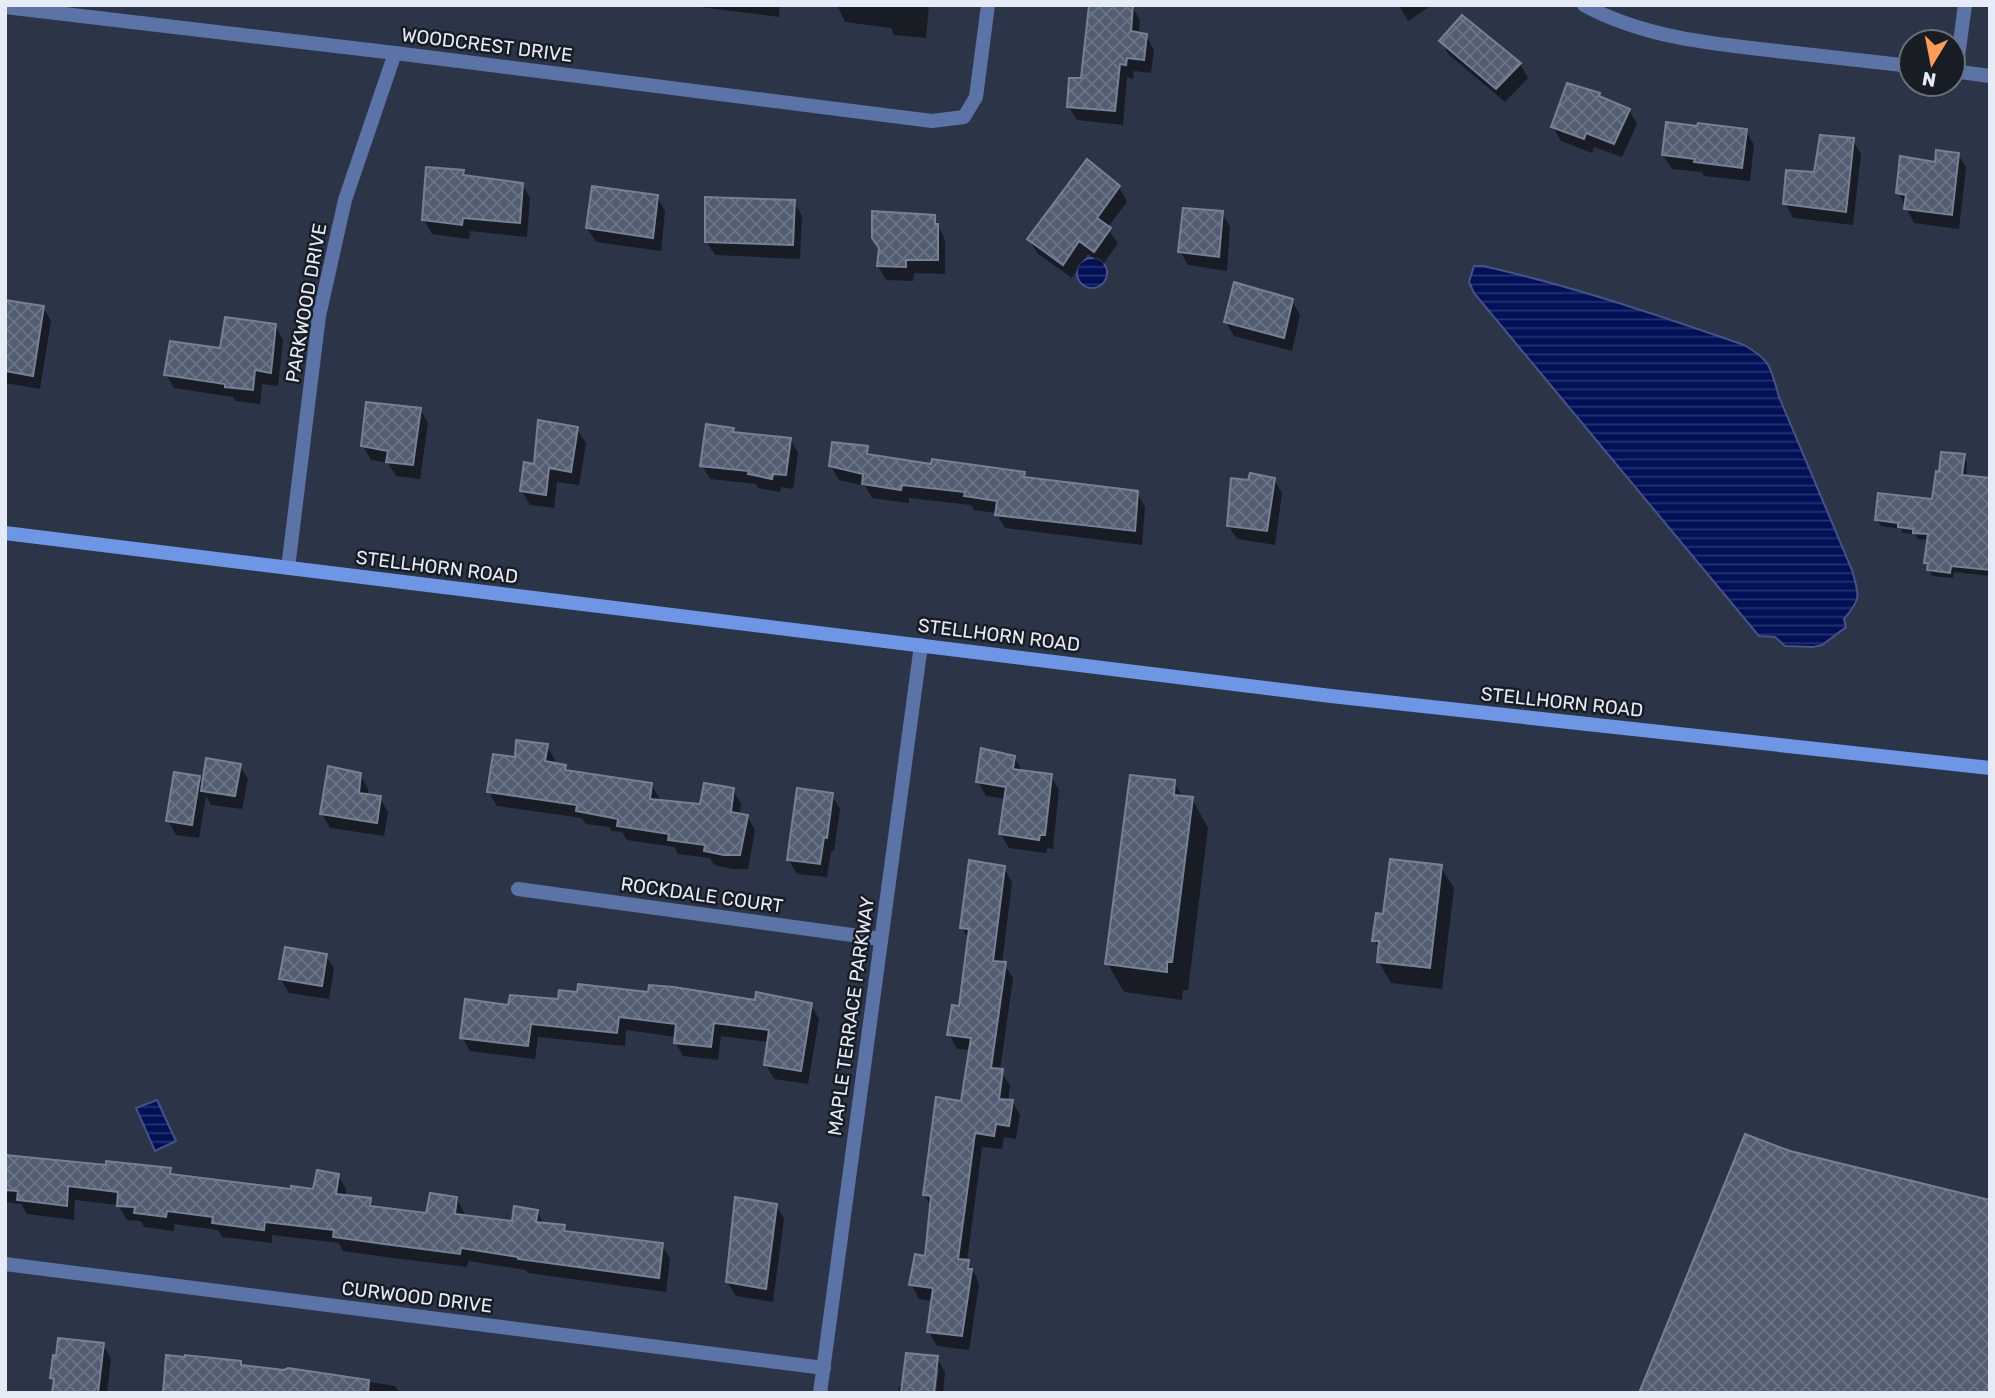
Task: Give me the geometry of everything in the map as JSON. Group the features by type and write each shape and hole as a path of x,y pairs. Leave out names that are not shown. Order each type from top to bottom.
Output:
{"main road":[{"name":"STELLHORN ROAD","path":"5,533 1331,696 1990,768"}],"street":[{"name":"WOODCREST DRIVE","path":"5,7 932,121 964,117 976,97 988,5"},
{"path":"1584,5 1602,15 1662,34 1717,44 1897,64"},
{"path":"1961,28 1965,5"},
{"name":"PARKWOOD DRIVE","path":"288,568 319,316 345,200 395,53"},
{"path":"1967,73 1990,76"},
{"name":"MAPLE TERRACE PARKWAY","path":"820,1393 921,645"},
{"name":"ROCKDALE COURT","path":"518,889 881,939"},
{"name":"CURWOOD DRIVE","path":"5,1264 824,1368"}],"shaded area":[{"path":"1092,258 1098,259 1106,267 1106,279 1098,287 1092,288 1086,287 1078,279 1077,273 1078,267 1086,259"},
{"path":"1474,266 1516,274 1615,302 1744,345 1760,356 1769,366 1779,397 1852,570 1857,596 1854,606 1844,619 1846,627 1822,645 1813,647 1785,646 1775,637 1759,636 1474,293 1469,282"},
{"path":"157,1100 176,1141 155,1151 136,1108"}],"building":[{"path":"1089,5 1133,5 1131,31 1147,34 1144,60 1127,58 1126,65 1120,64 1115,111 1067,107 1069,78 1081,78"},
{"path":"1462,15 1521,63 1496,89 1439,41"},
{"path":"1567,83 1600,93 1599,96 1630,109 1614,144 1586,133 1584,139 1551,127"},
{"path":"1666,122 1747,129 1742,168 1662,155"},
{"path":"1820,135 1854,138 1846,212 1783,204 1786,170 1814,172"},
{"path":"1936,150 1959,153 1952,215 1904,209 1906,195 1896,193 1900,156 1935,162"},
{"path":"1087,159 1120,186 1097,218 1111,228 1094,252 1079,241 1063,265 1027,239"},
{"path":"426,167 464,170 463,175 523,183 520,223 463,218 462,225 422,220"},
{"path":"592,186 658,195 653,238 586,228"},
{"path":"705,197 795,200 793,245 705,242"},
{"path":"1183,208 1223,211 1219,257 1178,252"},
{"path":"872,211 935,215 935,224 938,224 938,260 906,260 906,267 877,266 879,248 872,238"},
{"path":"1234,282 1293,299 1284,338 1224,322"},
{"path":"5,300 44,306 33,376 5,371"},
{"path":"225,317 276,324 271,373 255,370 253,390 164,375 170,341 220,348"},
{"path":"366,402 421,408 413,465 386,462 388,451 361,446"},
{"path":"538,420 578,427 571,472 549,468 546,495 520,491 524,462 534,464"},
{"path":"706,424 734,428 733,432 791,438 786,475 773,474 772,479 748,474 749,471 700,466"},
{"path":"832,442 868,446 867,454 931,464 932,459 1025,472 1024,477 1138,491 1135,531 995,515 997,501 964,496 965,492 902,485 901,490 862,484 863,474 829,466"},
{"path":"1941,452 1965,454 1962,475 1990,478 1990,570 1951,566 1950,573 1927,570 1928,563 1924,563 1928,534 1913,533 1913,529 1898,527 1898,523 1875,520 1878,493 1932,499"},
{"path":"1250,473 1275,478 1267,531 1227,526 1231,478 1248,480"},
{"path":"516,740 548,744 545,761 566,765 565,770 652,783 650,799 700,804 704,783 734,788 731,812 748,815 740,855 704,851 705,845 668,840 669,834 617,826 618,819 576,811 577,805 487,792 493,754 515,757"},
{"path":"981,748 1015,756 1013,769 1052,774 1045,835 1040,835 1039,840 999,834 1006,787 976,782"},
{"path":"206,758 241,764 235,796 201,791"},
{"path":"328,766 361,773 359,793 381,796 377,823 320,814"},
{"path":"174,772 200,776 192,825 166,821"},
{"path":"1130,775 1175,780 1174,795 1193,797 1172,962 1167,962 1167,972 1105,964"},
{"path":"797,788 833,793 827,838 824,837 820,864 787,860"},
{"path":"1390,859 1442,865 1430,968 1377,962 1379,941 1372,941 1376,913 1383,914"},
{"path":"969,860 1005,866 993,961 1006,962 991,1068 1003,1069 999,1099 1013,1100 1009,1126 996,1124 994,1136 975,1133 958,1259 969,1260 968,1269 972,1269 962,1336 927,1332 933,1288 909,1285 915,1254 925,1256 931,1196 923,1195 936,1097 961,1101 971,1038 947,1035 952,1005 959,1006 969,929 960,928"},
{"path":"285,947 327,954 322,986 279,979"},
{"path":"578,984 648,992 649,985 674,987 755,1000 756,992 812,1003 801,1071 764,1065 769,1030 714,1023 711,1047 674,1043 676,1024 619,1017 617,1033 531,1024 528,1046 460,1038 465,999 508,1005 510,995 558,999 559,990 577,992"},
{"path":"1745,1134 1790,1151 1990,1200 1990,1393 1639,1393"},
{"path":"5,1155 171,1168 170,1174 291,1189 291,1186 313,1189 317,1170 339,1174 336,1194 371,1198 370,1206 426,1213 430,1193 457,1197 455,1214 512,1221 514,1206 538,1210 536,1222 565,1225 564,1231 663,1243 659,1278 518,1259 461,1248 460,1254 333,1237 334,1230 265,1222 264,1230 212,1223 213,1217 167,1211 166,1217 134,1213 135,1207 117,1206 118,1192 68,1186 67,1206 17,1200 18,1191 5,1190"},
{"path":"735,1197 777,1204 766,1289 726,1282"},
{"path":"58,1338 104,1343 98,1393 52,1393 54,1379 50,1378"},
{"path":"906,1353 938,1356 934,1393 901,1393"},
{"path":"166,1355 241,1361 241,1365 284,1370 288,1368 369,1380 368,1393 163,1393"}]}
